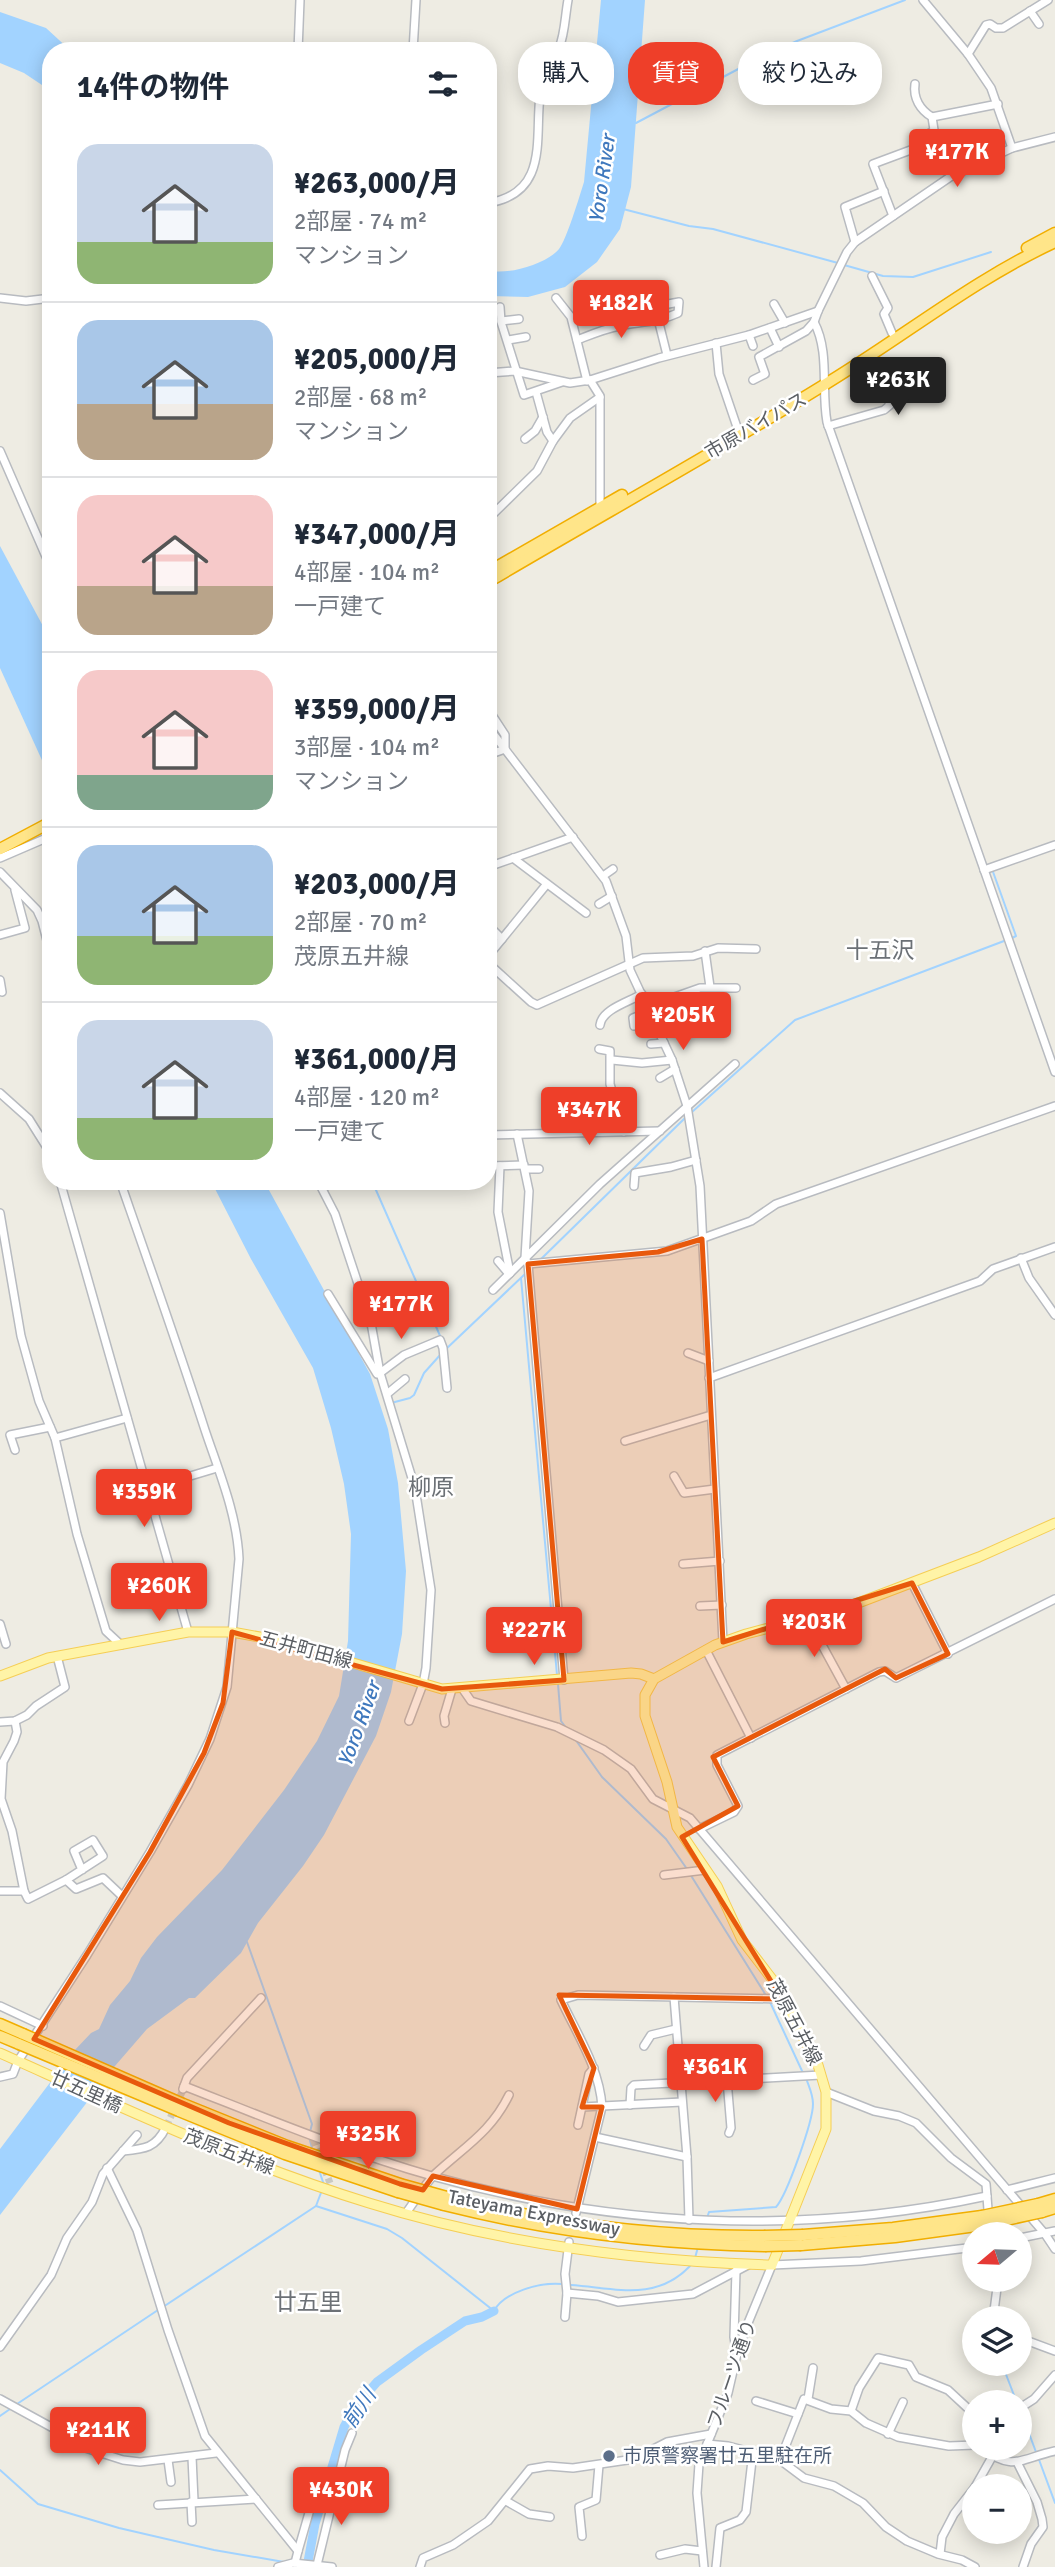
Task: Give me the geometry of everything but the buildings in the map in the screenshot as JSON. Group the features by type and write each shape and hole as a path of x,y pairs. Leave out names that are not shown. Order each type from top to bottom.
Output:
{"highway":[{"name":"市原バイパス","path":"497,567 600,512 824,381 974,279 1055,233"},
{"name":"市原バイパス","path":"497,576 738,430 871,356 1023,257 1055,242"},
{"path":"0,849 42,822"},
{"path":"0,841 42,825"},
{"name":"Tateyama Expressway","path":"0,2024 21,2039 285,2154 506,2220 580,2233 722,2241 802,2240 907,2227 962,2226"},
{"name":"Tateyama Expressway","path":"0,2036 21,2039"},
{"name":"Tateyama Expressway","path":"995,2222 1040,2208 1055,2199"},
{"name":"Tateyama Expressway","path":"1040,2208 1055,2208"}],"main road":[{"path":"654,1679 723,1642 845,1608 1055,1523"},
{"name":"五井町田線","path":"0,1676 57,1656 188,1632 232,1632 271,1639 423,1684 457,1689 631,1673 654,1679"},
{"name":"茂原五井線","path":"155,2122 406,2213 477,2232 683,2262 772,2265 825,2129 826,2092 821,2075 772,1979 742,1940 723,1898 683,1839 671,1808 667,1782 644,1706 645,1695 654,1679"},
{"path":"0,2053 18,2061"},
{"name":"廿五里橋","path":"18,2061 155,2122"}],"street":[{"path":"298,42 300,0"},
{"path":"414,42 416,0"},
{"path":"497,202 520,191 534,169 543,76 559,48 568,0"},
{"path":"923,0 968,54 991,88 1012,148"},
{"path":"968,54 986,25 992,24 1000,29 1048,0"},
{"path":"1030,11 1039,24"},
{"path":"915,85 915,99 924,112 932,117 998,104"},
{"path":"893,216 873,164 916,148 920,139 934,130 932,117"},
{"path":"753,380 765,374 759,357 806,331 814,322 847,252 855,242 953,175 1012,148 1055,137"},
{"path":"941,151 953,175"},
{"path":"855,242 845,207 884,191"},
{"path":"872,276 888,308 884,314 892,333"},
{"path":"0,298 26,301 42,299"},
{"path":"556,298 570,315 589,381 599,391 600,512"},
{"path":"576,340 616,327 678,313 679,302 659,306"},
{"path":"775,304 785,323"},
{"path":"500,307 501,321 524,395 562,381"},
{"path":"497,372 515,371 562,381 589,381 667,355 749,335 818,311"},
{"path":"501,321 519,319"},
{"path":"658,319 667,355"},
{"path":"814,322 820,335 828,426 1055,1072"},
{"path":"770,328 779,347"},
{"path":"749,335 753,346"},
{"path":"508,340 526,337"},
{"path":"716,343 719,374 738,430"},
{"path":"828,426 884,410 890,405 871,356"},
{"path":"536,392 547,432 553,441"},
{"path":"497,510 537,471 553,441 570,418 600,397"},
{"path":"525,439 535,431 543,417"},
{"path":"0,452 42,548"},
{"path":"497,721 507,739 505,749"},
{"path":"497,739 603,876 626,936 629,963 672,1060 687,1106 700,1186 723,1642"},
{"path":"497,752 505,749"},
{"path":"497,864 573,837"},
{"path":"0,858 42,840"},
{"path":"984,870 1055,845"},
{"path":"513,858 586,913"},
{"path":"603,876 614,869"},
{"path":"0,872 25,928 0,935"},
{"path":"7,885 37,910 42,921"},
{"path":"497,945 546,885"},
{"path":"599,904 612,896"},
{"path":"497,934 502,939"},
{"path":"497,971 537,1005 643,958 693,956 718,948 756,949"},
{"path":"705,951 710,987"},
{"path":"0,979 2,992"},
{"path":"634,1026 633,1018 675,996 710,987 736,988"},
{"path":"600,1025 607,1012 642,994"},
{"path":"651,1044 664,1042"},
{"path":"599,1049 610,1051 610,1084 624,1132"},
{"path":"612,1060 642,1063 672,1060"},
{"path":"493,1290 509,1273 527,1261 600,1184 735,1064"},
{"path":"660,1078 675,1069"},
{"path":"0,1093 29,1119 42,1140"},
{"path":"527,1261 658,1252 751,1221 776,1204 1055,1106"},
{"path":"497,1135 661,1131"},
{"path":"517,1134 529,1191 527,1261 564,1679"},
{"path":"634,1186 635,1173 696,1160"},
{"path":"509,1273 507,1246 498,1212 500,1166 539,1168"},
{"path":"63,1190 188,1632"},
{"path":"1,2074 13,2074 18,2061 43,2026 176,1808 210,1739 227,1687 239,1559 238,1538 124,1190"},
{"path":"323,1190 335,1214 371,1323 380,1373 415,1488 431,1590 423,1684 409,1721"},
{"path":"0,1213 21,1336 38,1401 55,1438 77,1534 109,1647"},
{"path":"507,1246 499,1257 509,1273"},
{"path":"709,1378 980,1281 993,1269 1055,1247"},
{"path":"1021,1258 1029,1278 1055,1315"},
{"path":"328,1294 377,1374 380,1373"},
{"path":"380,1373 404,1355 440,1340 447,1388"},
{"path":"688,1353 709,1361"},
{"path":"387,1394 405,1379"},
{"path":"625,1441 711,1415"},
{"path":"55,1438 127,1418"},
{"path":"15,1450 10,1435 50,1427"},
{"path":"147,1489 217,1468"},
{"path":"674,1476 684,1493 715,1489"},
{"path":"683,1564 720,1561"},
{"path":"912,1583 948,1654"},
{"path":"699,1829 734,1812 738,1806 716,1759 717,1755 885,1671 892,1678 896,1678 1055,1599"},
{"path":"700,1606 722,1605"},
{"path":"810,1617 846,1689"},
{"path":"0,1624 6,1644"},
{"path":"106,1631 121,1645"},
{"path":"706,1650 751,1738"},
{"path":"0,1722 15,1721 27,1715 65,1687 57,1656"},
{"path":"445,1723 444,1716 457,1689 471,1701 557,1727 604,1750 631,1769 653,1799 690,1818 1055,2249"},
{"path":"15,1721 16,1732 3,1762 1,1799 12,1832 24,1891 28,1899 82,1870"},
{"path":"664,1875 705,1870"},
{"path":"66,1880 76,1889 103,1878 122,1896"},
{"path":"0,1891 24,1891"},
{"path":"577,2211 602,2107 600,2084 594,2068 561,2000 578,1995 782,1999"},
{"path":"674,1997 687,2157 689,2220"},
{"path":"261,1998 187,2078 183,2088 312,2137 433,2176 577,2211 727,2222 790,2221 901,2210 987,2196"},
{"path":"0,2006 43,2026"},
{"path":"644,2046 651,2035 676,2029"},
{"path":"578,2125 589,2074 594,2068"},
{"path":"630,2105 631,2088 634,2085 821,2075"},
{"path":"727,2080 731,2128 729,2133"},
{"path":"826,2092 874,2111 900,2116 916,2123 951,2158 986,2184 985,2222"},
{"path":"406,2213 433,2176 483,2134 503,2108 509,2095"},
{"path":"582,2107 682,2102"},
{"path":"123,2151 146,2149 156,2144 166,2127"},
{"path":"0,2347 51,2275 67,2238 92,2202 107,2168 137,2135"},
{"path":"595,2137 687,2157"},
{"path":"107,2168 138,2230 168,2330 205,2436 216,2453 298,2551"},
{"path":"986,2184 996,2177"},
{"path":"1007,2190 1055,2178"},
{"path":"1032,2236 1055,2231"},
{"path":"565,2317 565,2274 569,2246"},
{"path":"772,2265 861,2261 962,2249"},
{"path":"567,2293 598,2296 618,2302 693,2294 748,2264"},
{"name":"フルーツ通り","path":"704,2567 697,2479 699,2464 728,2393 737,2354 772,2265"},
{"path":"736,2271 734,2337 737,2354"},
{"path":"1032,2342 1055,2351"},
{"path":"851,2411 859,2388 878,2358 909,2365 916,2377 948,2390 962,2403"},
{"path":"808,2399 813,2368"},
{"path":"1032,2400 1055,2375"},
{"path":"0,2399 73,2439 76,2445 123,2460 168,2460 216,2453"},
{"path":"780,2460 802,2401 808,2399 831,2409 851,2411 866,2423 888,2434 949,2446 962,2446"},
{"path":"756,2401 798,2414"},
{"path":"888,2434 903,2402"},
{"path":"317,2565 345,2450 352,2433"},
{"path":"413,2567 421,2567 423,2558 453,2545 488,2521 530,2469 538,2466 573,2468 634,2459 667,2442 711,2434"},
{"path":"707,2444 728,2446 780,2460 804,2478 834,2486 863,2503 897,2535 975,2567"},
{"path":"998,2460 1017,2462 1055,2451"},
{"path":"716,2567 720,2528 740,2520 747,2512 753,2452"},
{"path":"192,2457 192,2522"},
{"path":"168,2460 171,2482"},
{"path":"1017,2462 1037,2502 1043,2527 1031,2544 1023,2567"},
{"path":"582,2536 579,2507 596,2500 598,2465"},
{"path":"295,2563 318,2478 337,2482"},
{"path":"158,2505 256,2499"},
{"path":"506,2501 529,2514 550,2517"},
{"path":"940,2554 942,2537 962,2504"},
{"path":"660,2555 685,2549 702,2551"},
{"path":"278,2567 295,2563 332,2567"}],"highlighted area":[{"path":"702,1239 723,1642 912,1583 948,1654 896,1678 885,1669 713,1757 738,1806 682,1837 782,1999 559,1995 594,2068 582,2107 602,2107 577,2209 433,2176 423,2190 400,2184 229,2123 34,2039 150,1852 204,1753 223,1703 232,1632 442,1689 564,1680 528,1264 658,1252"}],"water":[{"name":"Yoro River","path":"601,0 645,0 642,42 628,42 628,105 637,105 631,187 620,229 597,262 565,287 528,297 497,296 497,271 515,270 545,259 559,249 584,182 591,105 614,105 614,42 597,42"},
{"path":"0,12 46,28 61,42 42,42 42,85 24,73 0,63"},
{"path":"0,546 42,624 42,760 0,668"},
{"name":"Yoro River","path":"216,1190 269,1190 370,1374 388,1429 398,1483 406,1571 402,1634 391,1692 376,1736 324,1835 258,1923 241,1953 195,1998 189,1998 147,2029 115,2066 0,2215 0,2149 73,2052 91,2033 99,2029 110,2005 130,1981 141,1958 157,1937 222,1870 284,1790 317,1741 339,1696 348,1641 351,1534 344,1484 313,1368"}],"waterway":[{"path":"636,123 761,57 905,0"},
{"path":"623,209 689,226 713,229 838,263"},
{"path":"844,265 883,276 913,277 991,252"},
{"path":"992,869 1016,936 1010,939"},
{"path":"692,1112 795,1020 1004,941"},
{"path":"539,1261 685,1118"},
{"path":"376,1190 441,1338"},
{"path":"445,1350 525,1274"},
{"path":"521,1278 557,1675"},
{"path":"391,1403 414,1395 424,1373 441,1354"},
{"path":"558,1684 561,1721 567,1729"},
{"path":"575,1739 602,1777 666,1839 687,1869"},
{"path":"690,1874 767,1997"},
{"path":"247,1942 312,2124 310,2132"},
{"path":"770,2002 803,2073"},
{"path":"707,2218 709,2212 776,2207 781,2200 793,2174 812,2113 812,2097 806,2078"},
{"path":"309,2137 312,2148"},
{"path":"319,2170 324,2185"},
{"path":"163,2307 316,2206 322,2190"},
{"path":"316,2206 387,2229 494,2311 506,2298 524,2290 562,2284"},
{"path":"695,2258 698,2247"},
{"path":"571,2285 619,2290 649,2289 663,2285 690,2266"},
{"path":"17,2404 158,2310"},
{"name":"前川","path":"307,2567 315,2524 344,2427 355,2407 377,2382 421,2350 465,2321 494,2311"},
{"path":"1007,2376 1012,2390"},
{"path":"0,2416 13,2407"},
{"path":"1032,2441 1036,2452"},
{"path":"1038,2457 1055,2503"},
{"path":"0,2470 38,2504 119,2528 214,2550 284,2562"}],"tunnel":[{"path":"166,2127 183,2090"},
{"path":"313,2139 330,2183"}],"place":[{"name":"市原警察署廿五里駐在所","path":"609,2456"}],"district":[{"name":"十五沢","path":"880,950"},
{"name":"柳原","path":"431,1487"},
{"name":"廿五里","path":"308,2302"}]}
